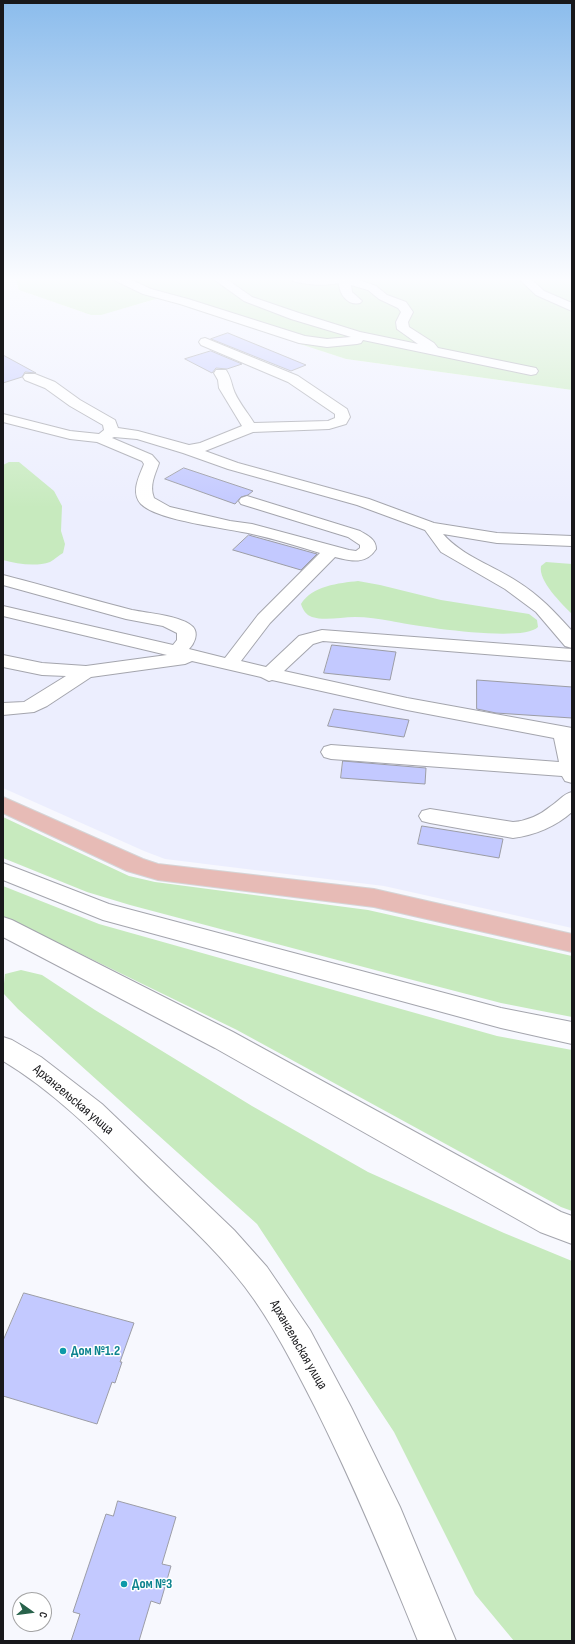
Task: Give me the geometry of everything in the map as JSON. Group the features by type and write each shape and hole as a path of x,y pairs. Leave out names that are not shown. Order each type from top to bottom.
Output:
{"main road":[{"path":"3,804 134,865 158,872 374,898 572,943"}],"street":[{"path":"188,450 204,447 250,428 265,426 329,425 341,421 344,417 342,412 293,379 235,355"},
{"path":"452,355 531,371"},
{"path":"221,373 225,380 226,388 250,428"},
{"path":"30,377 50,385 75,403 110,423 106,435"},
{"path":"3,418 70,436 138,435 188,450 233,466 363,502 431,527 497,538 572,541"},
{"path":"106,435 152,462 144,480 143,491 147,501 165,511 230,526 252,529 348,555 360,556 368,549 368,544 354,534 247,501"},
{"path":"431,527 446,548 511,585 542,608 572,642"},
{"path":"229,665 264,619 331,551"},
{"path":"3,580 132,615 168,622 186,630 186,641 178,651"},
{"path":"3,611 178,651 269,675 379,699 567,734 571,773 331,752"},
{"path":"269,675 306,640 322,635 572,655"},
{"path":"3,661 42,669 86,672 198,657"},
{"path":"3,708 27,708 40,702 86,672"},
{"path":"430,816 513,830 523,829 533,827 564,809 572,799"},
{"path":"3,871 103,911 501,1018 572,1033"},
{"path":"3,926 224,1040 551,1222 572,1230"},
{"name":"Архангельская улица","path":"3,1048 32,1065 92,1112 223,1240 256,1277 299,1341 339,1419 387,1520 437,1641"}],"shaded area":[{"path":"3,355 333,355 346,359 572,390 572,928 384,886 165,859 3,788"}],"green space":[{"path":"333,355 572,355 572,390 346,359"},
{"path":"9,462 19,462 54,491 62,506 61,531 65,544 63,553 45,564 14,563 3,560 3,465"},
{"path":"546,562 572,564 572,614 552,592 543,578 541,566"},
{"path":"358,581 441,600 529,614 537,620 538,627 528,632 512,634 468,632 368,618 317,618 308,615 301,604 312,593 326,586"},
{"path":"3,817 129,876 155,882 368,910 572,956 572,1017 501,1003 130,905 87,892 3,858"},
{"path":"3,886 99,924 497,1036 572,1050 572,1211 561,1207 237,1030 3,916"},
{"path":"21,970 42,975 95,1010 252,1106 368,1172 504,1233 572,1261 572,1641 514,1641 475,1594 394,1432 257,1224 18,1009 3,993 5,974"}],"building":[{"path":"3,355 36,373 25,372 22,377 3,383"},
{"path":"199,355 220,355 242,364 227,369 216,368 212,373 185,359"},
{"path":"250,355 281,355 306,365 291,371"},
{"path":"184,468 253,491 248,495 241,497 235,504 165,479"},
{"path":"249,535 317,554 301,570 233,550"},
{"path":"332,645 396,652 390,680 324,673"},
{"path":"477,680 572,687 572,718 496,713 477,709"},
{"path":"334,709 409,720 404,737 328,726"},
{"path":"343,761 426,768 425,784 341,778"},
{"path":"422,826 503,839 499,858 418,844"},
{"name":"Дом №1.2","path":"24,1293 134,1323 120,1362 122,1362 115,1383 112,1382 97,1424 3,1396 3,1341"},
{"name":"Дом №3","path":"118,1501 176,1517 162,1564 171,1566 160,1604 151,1601 139,1641 71,1641 80,1614 73,1612 106,1514 113,1516"}],"place":[{"name":"Дом №1.2","path":"63,1351"},
{"name":"Дом №3","path":"124,1584"}]}
